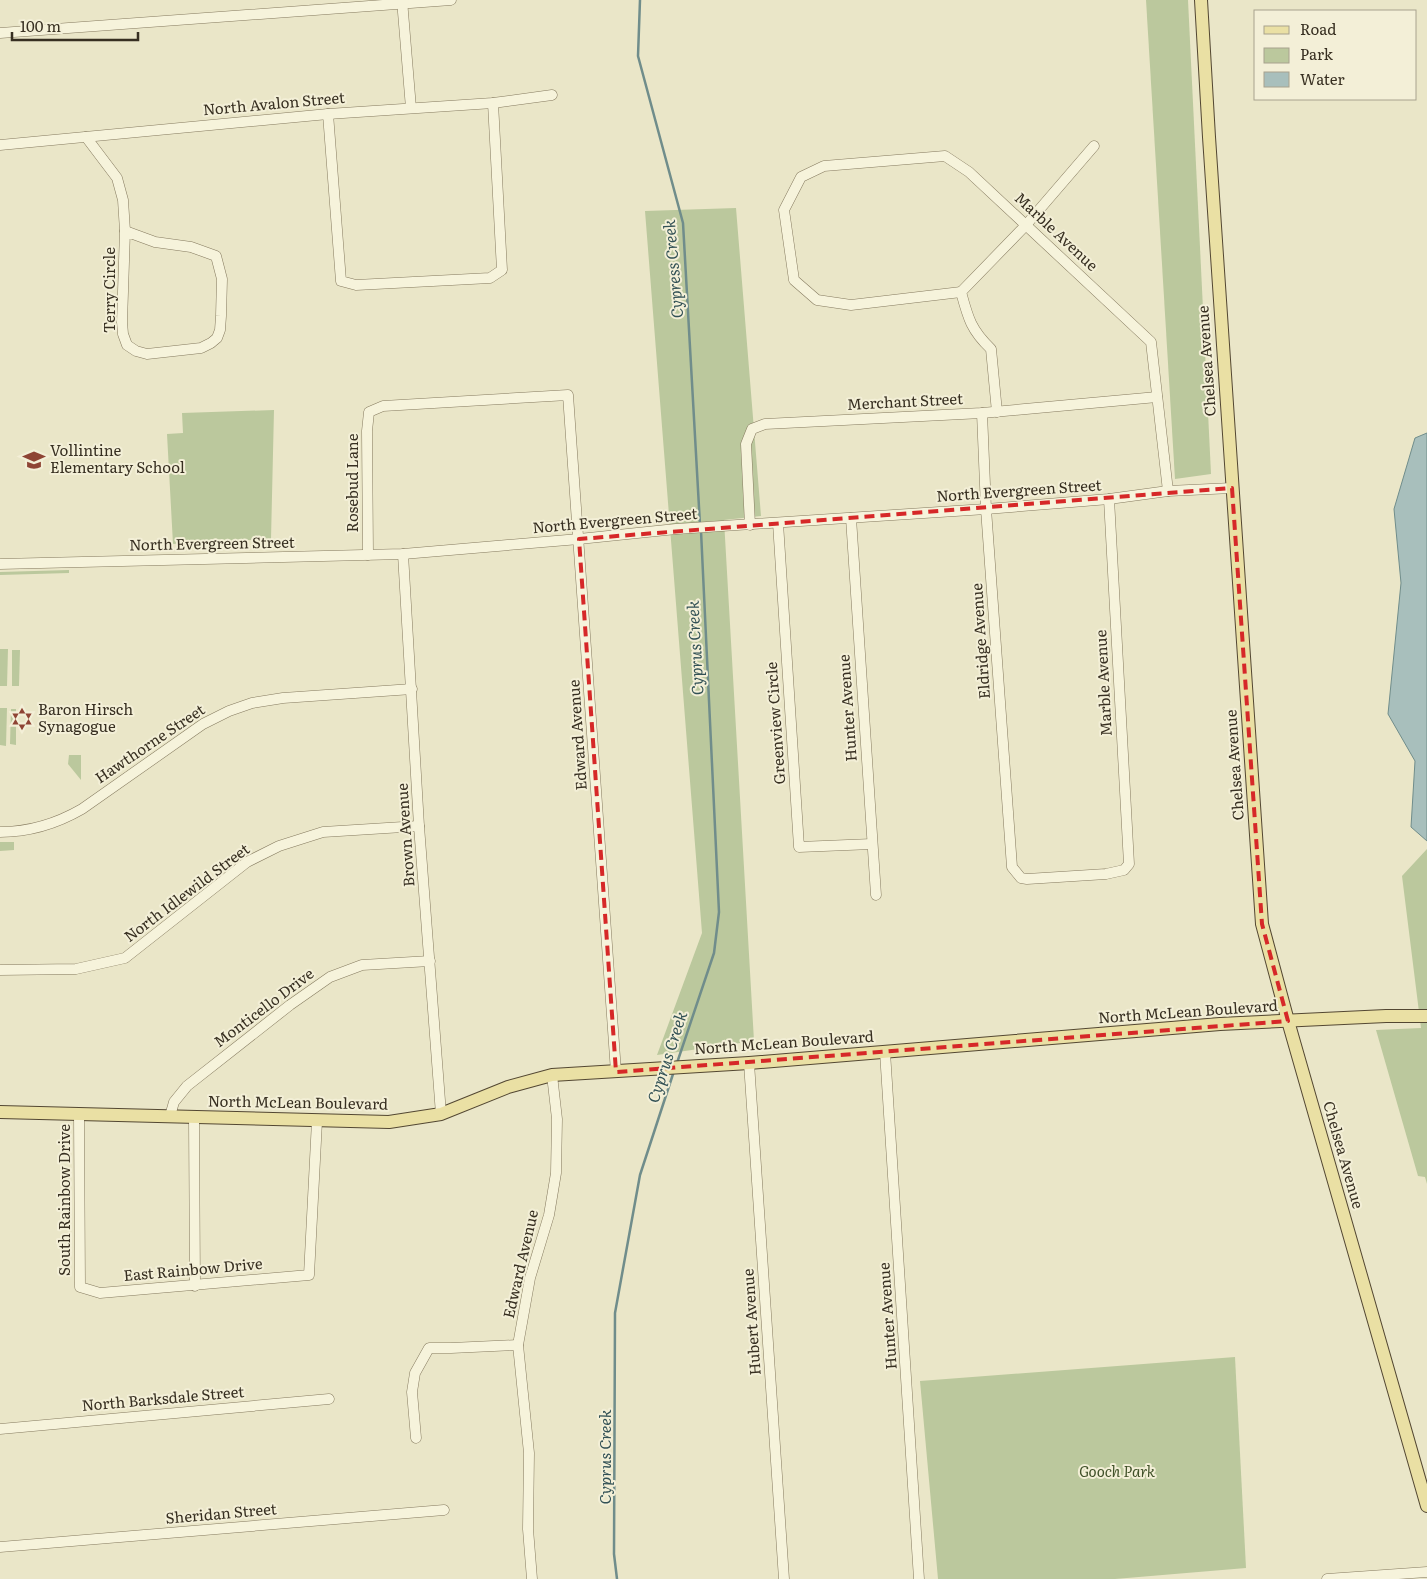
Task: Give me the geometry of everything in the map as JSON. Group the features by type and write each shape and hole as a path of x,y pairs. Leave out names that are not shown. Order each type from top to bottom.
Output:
{"main road":[{"name":"Chelsea Avenue","path":"1201,0 1205,84 1262,924 1427,1506"},
{"name":"North McLean Boulevard","path":"0,1112 389,1122 441,1114 508,1087 552,1075 749,1063 1220,1024 1386,1016 1427,1016"}],"street":[{"path":"0,33 402,2 450,0"},
{"path":"402,2 410,108"},
{"name":"North Avalon Street","path":"0,145 328,114 493,103 552,95"},
{"path":"328,114 341,281 356,286 490,278 502,270 493,103"},
{"name":"Terry Circle","path":"86,137 117,178 123,200 125,231 122,322 123,334 127,345 136,351 147,354 201,348 211,343 217,338 220,330 221,316 222,279 216,256 191,247 155,242 125,231"},
{"path":"997,412 992,349 981,339 969,322 961,292 1026,225 1094,146"},
{"name":"Marble Avenue","path":"961,292 851,305 817,300 794,280 784,210 801,177 824,166 945,156 969,172 1151,342 1168,491"},
{"name":"Rosebud Lane","path":"368,555 367,431 369,412 383,406 568,395"},
{"name":"Edward Avenue","path":"568,395 616,1072"},
{"name":"Merchant Street","path":"750,525 746,444 752,429 765,424 982,413 1157,398"},
{"name":"Eldridge Avenue","path":"982,413 986,509 1012,867"},
{"name":"North Evergreen Street","path":"0,564 403,554 676,529 986,509 1109,499 1168,491 1232,488"},
{"name":"Marble Avenue","path":"1012,867 1021,878 1027,880 1106,874 1124,870 1129,864 1109,499"},
{"name":"Hunter Avenue","path":"851,518 876,896"},
{"name":"Greenview Circle","path":"778,523 798,847 872,844"},
{"name":"Brown Avenue","path":"403,554 419,826 441,1114"},
{"name":"Hawthorne Street","path":"0,832 32,830 68,817 203,724 229,711 252,703 283,698 412,690"},
{"name":"North Idlewild Street","path":"0,970 76,969 125,958 247,862 279,846 323,832 419,826"},
{"name":"Monticello Drive","path":"170,1116 174,1102 187,1086 290,1005 330,977 362,966 430,960"},
{"name":"Hunter Avenue","path":"886,1052 919,1579"},
{"name":"Hubert Avenue","path":"749,1063 784,1579"},
{"name":"Edward Avenue","path":"532,1579 528,1529 529,1453 518,1345 530,1278 549,1215 556,1173 557,1119 552,1075"},
{"name":"South Rainbow Drive","path":"80,1114 80,1287"},
{"path":"194,1118 195,1286"},
{"name":"East Rainbow Drive","path":"80,1287 100,1293 309,1275 317,1120"},
{"path":"416,1438 412,1392 415,1373 429,1348 518,1345"},
{"name":"North Barksdale Street","path":"0,1429 329,1399"},
{"name":"Sheridan Street","path":"0,1547 444,1510"},
{"path":"1327,1579 1427,1572"}],"highlighted area":[{"path":"1232,488 1262,924 1288,1021 616,1072 579,539"}],"green space":[{"path":"1146,0 1188,0 1211,474 1175,479"},
{"path":"736,208 761,516 724,520 754,1041 657,1055 702,933 645,211"},
{"path":"274,410 271,539 173,544 167,434 183,433 182,413"},
{"path":"69,570 69,573 0,575 0,572"},
{"path":"0,649 8,649 7,686 0,686"},
{"path":"12,650 20,650 19,686 12,686"},
{"path":"0,708 7,708 6,746 0,745"},
{"path":"11,709 16,709 16,745 10,744"},
{"path":"69,755 81,755 81,780 68,764"},
{"path":"0,842 14,842 14,850 0,851"},
{"path":"1427,849 1427,1184 1425,1177 1418,1176 1376,1030 1421,1028 1402,876"},
{"name":"Gooch Park","path":"1235,1357 1246,1568 1115,1579 938,1579 920,1381"}],"water":[{"path":"1427,433 1427,841 1411,827 1415,761 1388,714 1401,583 1394,509 1415,438"}],"waterway":[{"name":"Cypress Creek","path":"640,0 638,56 683,223 700,525"},
{"name":"Cyprus Creek","path":"677,1063 714,953 719,912 701,531"},
{"name":"Cyprus Creek","path":"617,1579 614,1554 615,1313 640,1175 674,1071"}],"place":[{"name":"Vollintine Elementary School","path":"34,460"},
{"name":"Baron Hirsch Synagogue","path":"22,719"}]}
